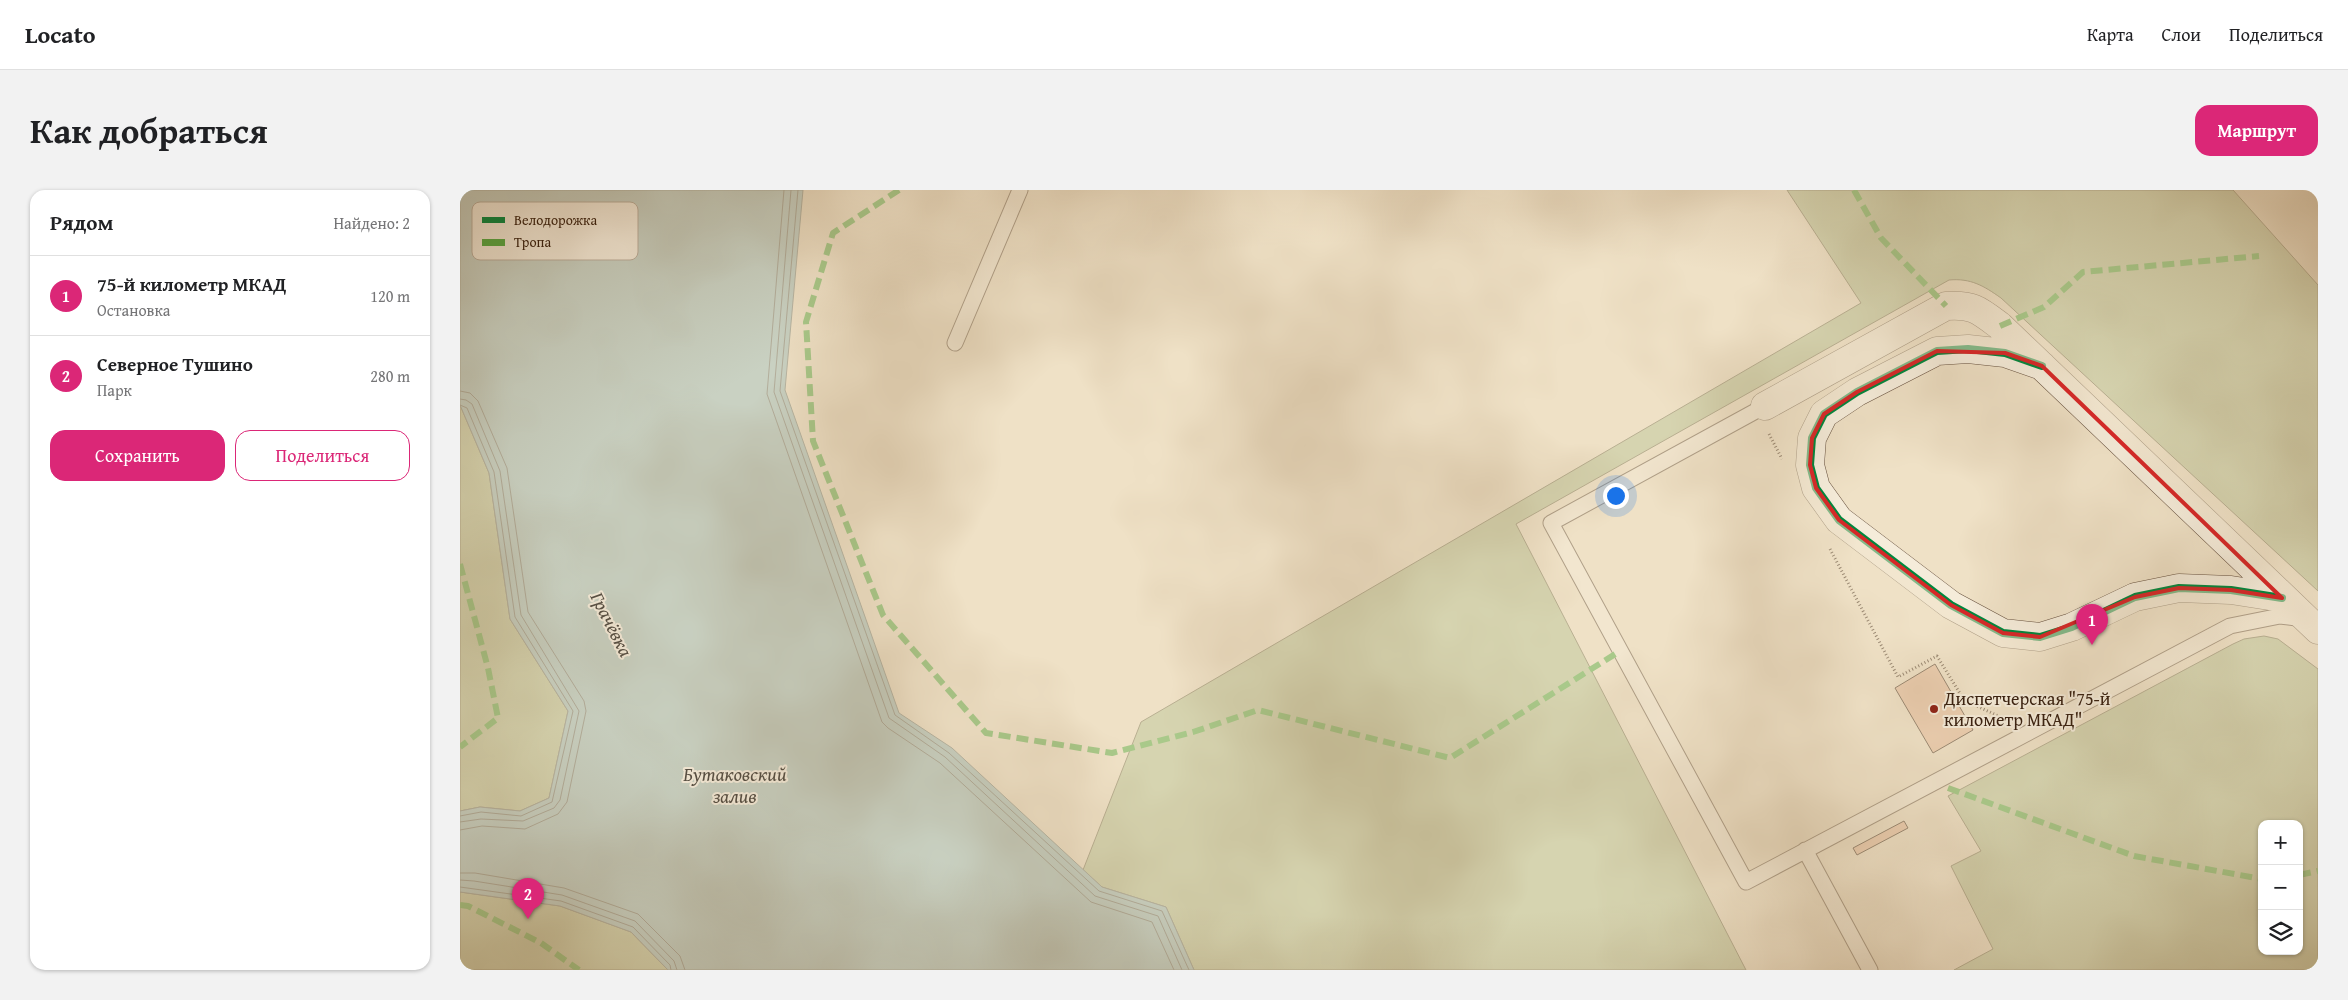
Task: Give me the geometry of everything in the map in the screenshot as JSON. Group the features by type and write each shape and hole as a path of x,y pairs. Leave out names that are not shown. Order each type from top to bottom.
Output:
{"street":[{"path":"1766,406 1946,306 1966,305 1982,312 2000,326 2312,625"},
{"path":"2042,366 2005,353 1968,349 1937,352 1857,392 1824,414 1812,438 1810,464 1816,488 1838,520 1951,604 2003,633 2040,638 2072,627 2135,597 2180,588 2231,590 2282,598"}],"lane":[{"path":"955,344 1020,190"},
{"path":"1766,406 1551,523 1746,882 2230,626 2280,616 2312,625"},
{"path":"1805,850 1870,970"}],"highlighted area":[{"path":"1937,351 2005,353 2042,366 2282,598 2231,590 2179,588 2135,597 2040,637 2003,633 1951,605 1839,520 1816,488 1810,465 1812,438 1824,414 1857,392"}],"green space":[{"path":"1787,190 2233,190 2318,285 2318,591 2001,298 1977,284 1964,280 1949,280 1516,524 1746,970 1194,970 1166,907 1102,887 1083,870 1141,722 1861,303"},
{"path":"460,405 489,473 510,619 568,711 549,798 520,811 480,807 460,811"},
{"path":"2264,636 2278,639 2318,669 2318,970 1954,970 1993,949 1951,866 1981,851 1948,796 2244,639"},
{"path":"460,892 560,906 631,932 668,970 460,970"}],"water":[{"name":"Бутаковский залив","path":"460,190 803,190 785,390 899,713 952,748 1102,887 1166,907 1194,970 668,970 631,932 560,906 460,892 460,811 480,807 520,811 549,798 568,711 510,619 489,473 460,405"}],"building":[{"name":"Диспетчерская \"75-й километр МКАД\"","path":"1935,664 1973,730 1933,753 1895,688"},
{"path":"1904,821 1908,828 1857,855 1853,848"}],"marked path":[{"path":"899,190 833,233 806,322 813,441 883,615 986,733 1112,753 1193,732 1258,710 1450,758 1620,651"},
{"path":"1854,190 1881,238 1946,306"},
{"path":"2000,326 2044,307 2083,272 2259,256"},
{"path":"460,564 488,668 498,718 460,747"},
{"path":"1948,788 2134,856 2258,878"},
{"path":"2303,874 2318,871"},
{"path":"460,905 468,906 541,943 579,970"}],"cycle path":[{"path":"2042,366 2005,353 1968,349 1937,351 1857,392 1824,414 1812,438 1810,465 1816,488 1839,520 1951,605 2003,633 2040,637 2072,627 2135,597 2179,588 2231,590 2282,598"}],"place":[{"name":"75-й километр МКАД","path":"2092,645"},
{"name":"Диспетчерская \"75-й километр МКАД\"","path":"1934,709"},
{"name":"Северное Тушино","path":"528,919"}],"water label":[{"name":"Грачёвка","path":"612,624"}]}
